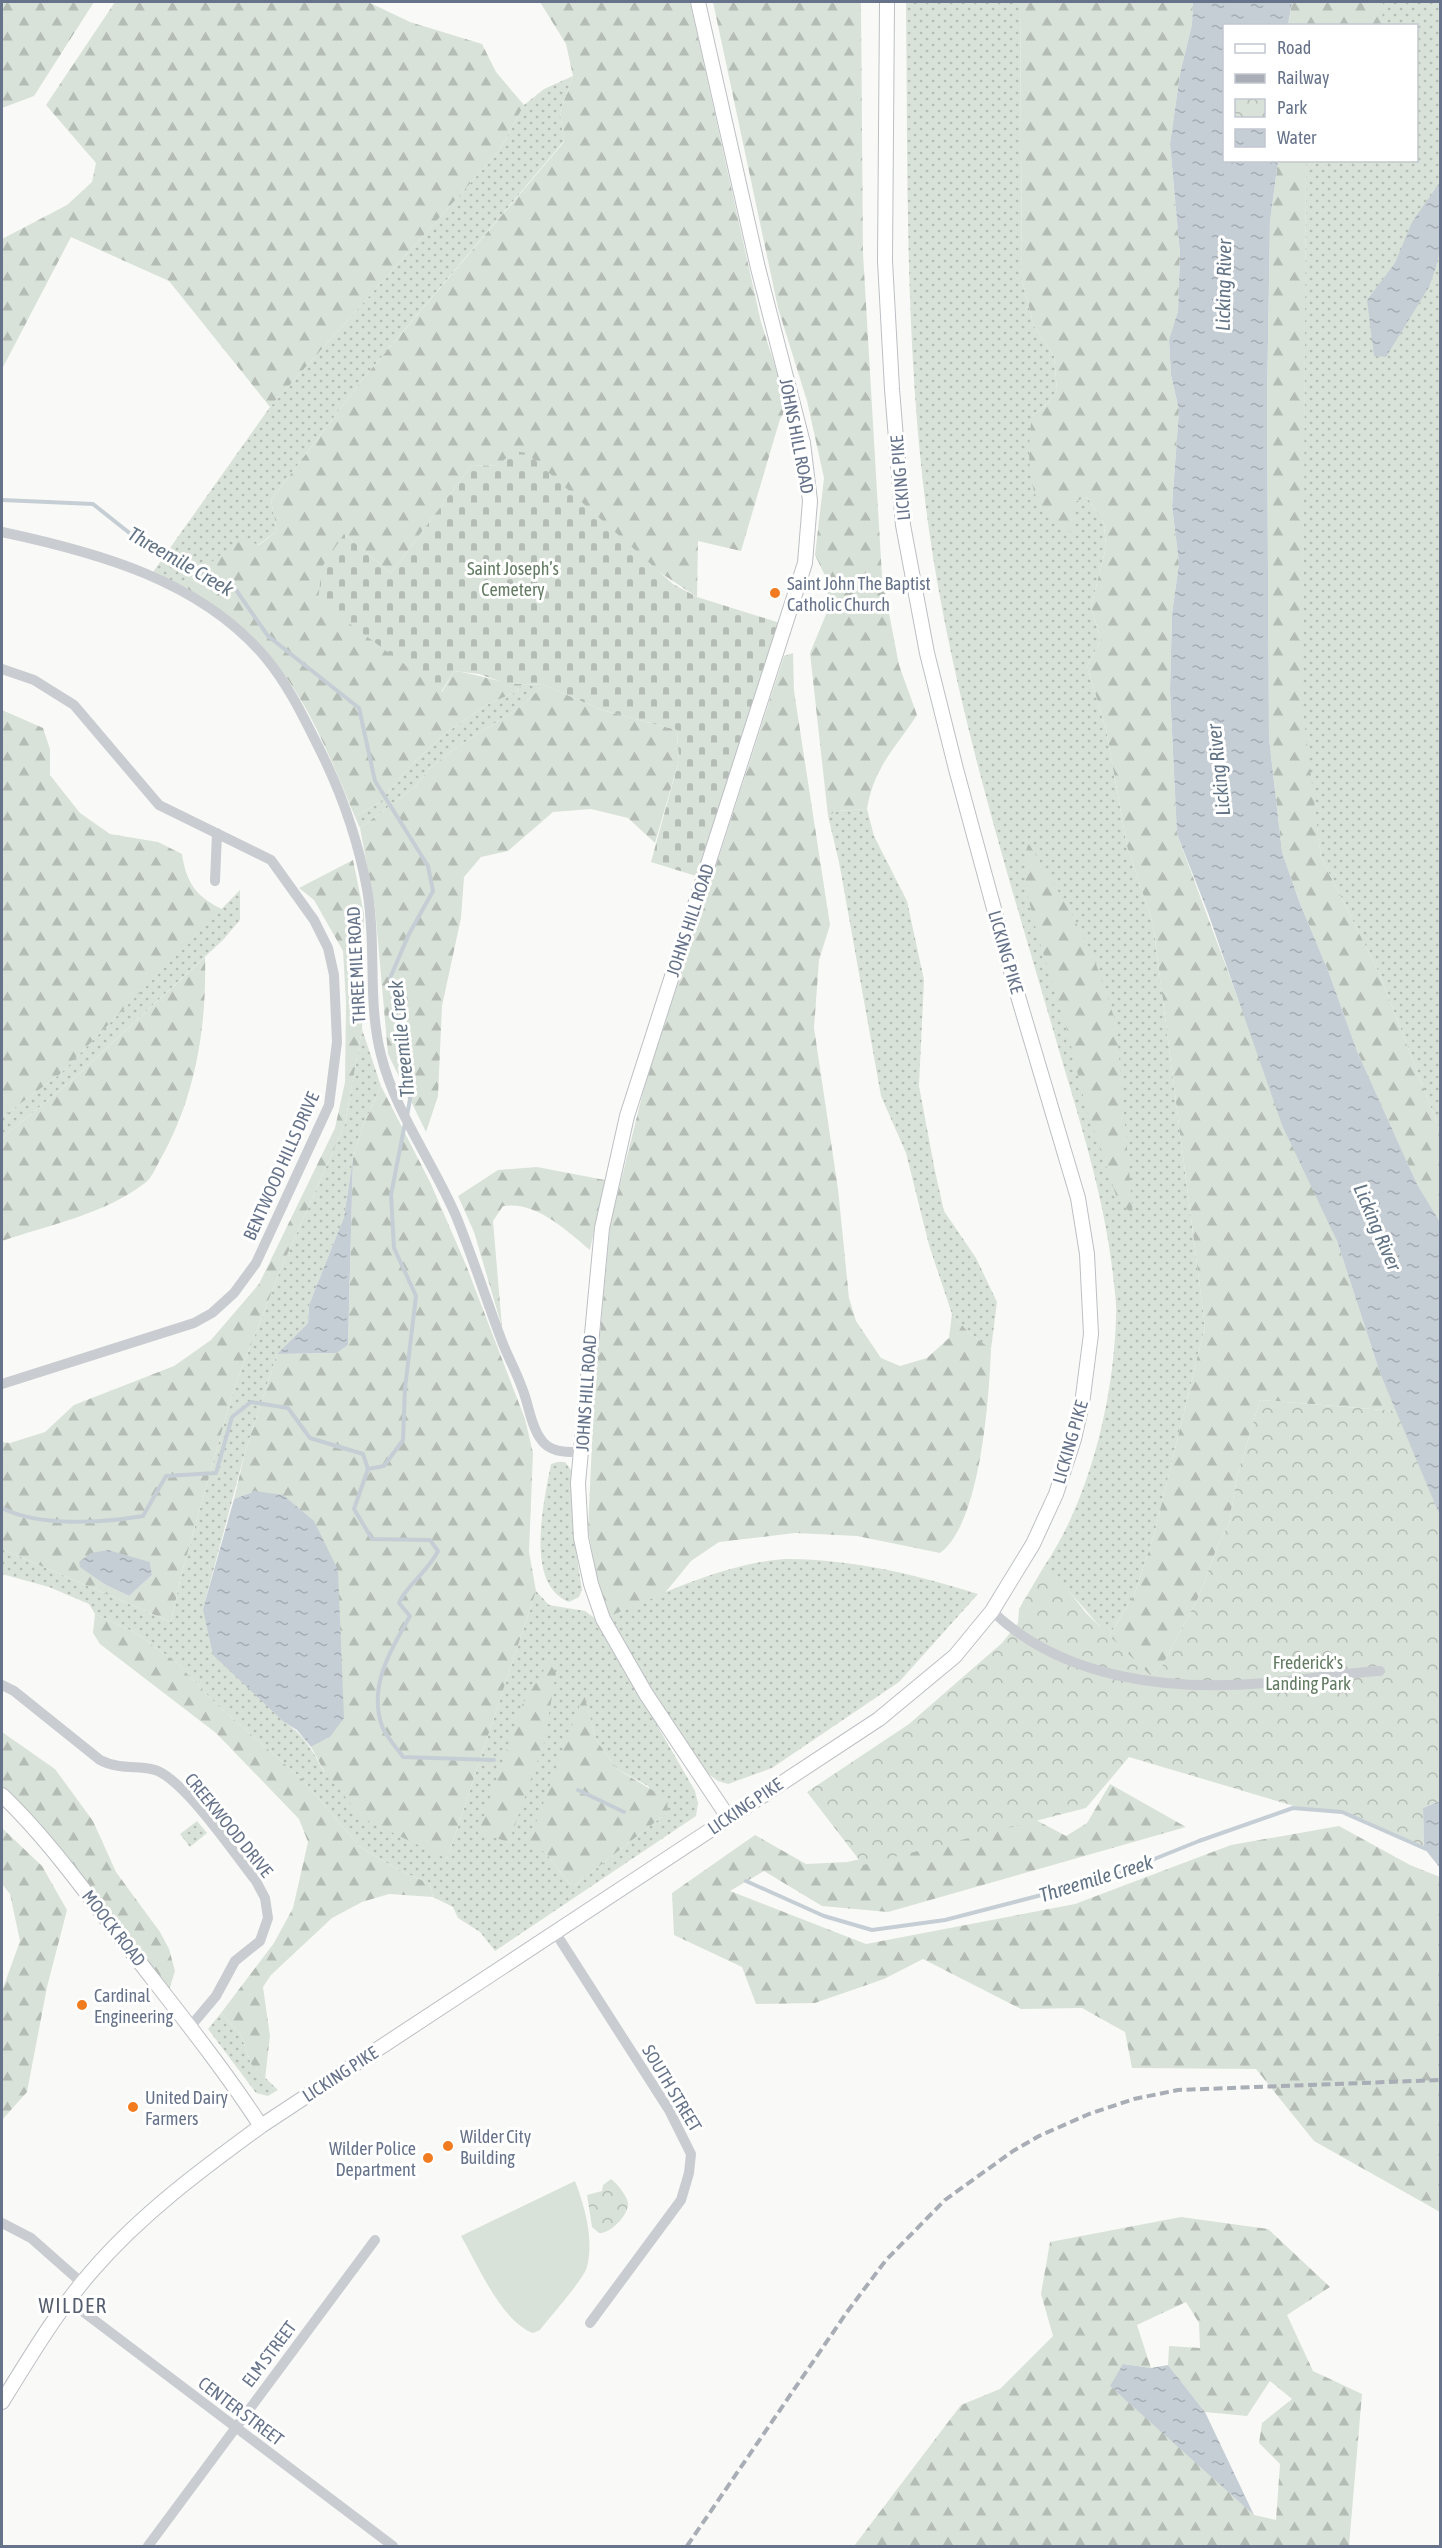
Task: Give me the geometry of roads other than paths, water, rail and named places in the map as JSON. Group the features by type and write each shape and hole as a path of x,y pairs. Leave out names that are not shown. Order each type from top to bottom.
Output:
{"main road":[{"name":"JOHNS HILL ROAD","path":"698,2 762,287 797,417 810,501 809,534 805,563 627,1116 602,1227 578,1483 581,1538 591,1584 603,1618 646,1694 728,1817"},
{"name":"LICKING PIKE","path":"2,2402 82,2283 111,2250 162,2202 261,2126 879,1719 955,1656 992,1611 1048,1514 1068,1457 1082,1404 1088,1369 1091,1298 1078,1198 1012,975 956,769 927,653 903,525 885,261 887,2"},
{"name":"MOOCK ROAD","path":"2,1795 43,1838 190,2027 261,2126"}],"street":[{"name":"THREE MILE ROAD","path":"2,532 99,555 167,584 200,604 249,641 285,685 324,758 339,795 360,861 372,929 375,1022 381,1058 400,1106 455,1214 506,1352 523,1389 538,1436 546,1446 554,1450 582,1452"},
{"name":"BENTWOOD HILLS DRIVE","path":"2,669 34,680 74,705 159,806 271,860 326,941 334,975 337,1042 329,1106 256,1263 234,1293 212,1313 194,1323 2,1384"},
{"path":"215,881 218,833"},
{"path":"992,1611 1018,1635 1055,1657 1106,1673 1131,1677 1206,1686 1264,1684 1380,1671"},
{"name":"CREEKWOOD DRIVE","path":"2,1685 22,1698 100,1760 111,1766 156,1769 176,1781 256,1881 265,1898 268,1918 260,1941 235,1961 216,1996 190,2027"},
{"name":"SOUTH STREET","path":"555,1932 669,2110 691,2154 689,2173 681,2200 590,2323"},
{"path":"2,2223 32,2238 82,2283"},
{"name":"ELM STREET","path":"148,2547 375,2240"},
{"name":"CENTER STREET","path":"69,2301 393,2547"}],"water":[{"name":"Licking River","path":"1193,2 1292,2 1288,24 1223,24 1223,162 1278,162 1270,222 1267,401 1269,738 1282,852 1299,901 1329,973 1357,1051 1417,1184 1440,1222 1440,1516 1380,1373 1337,1241 1282,1125 1208,913 1177,834 1170,691 1172,614 1179,563 1172,506 1179,410 1171,375 1169,340 1178,311 1180,254 1170,144 1180,74 1192,24"},
{"path":"1440,182 1440,250 1429,287 1386,357 1374,356 1367,300 1395,263 1412,222"},
{"path":"353,1158 348,1345 337,1353 277,1354 308,1323 309,1305 344,1217"},
{"path":"255,1491 283,1495 314,1521 338,1570 344,1718 330,1737 311,1747 297,1730 284,1722 213,1655 203,1609 234,1499"},
{"path":"108,1550 150,1562 152,1575 129,1596 104,1584 80,1567 79,1562 91,1553"},
{"path":"1440,1801 1440,1868 1424,1848 1423,1808"},
{"path":"1123,2364 1151,2368 1168,2365 1205,2412 1254,2515 1110,2386"}],"waterway":[{"name":"Threemile Creek","path":"2,500 93,504 137,539 234,587 268,636 359,708 375,781 428,866 433,891 409,934 390,978 410,1099 407,1116"},
{"name":"Threemile Creek","path":"405,1123 391,1195 394,1248 416,1296 405,1388 403,1440 384,1466 368,1469 354,1509 372,1539 430,1540 438,1551 399,1603 410,1616 384,1668 380,1682 378,1711 384,1730 403,1757 494,1760"},
{"path":"2,1508 17,1514 52,1521 90,1522 143,1516 166,1476 216,1473 232,1417 251,1402 288,1408 310,1438 363,1454 368,1469"},
{"name":"Threemile Creek","path":"578,1790 624,1812"},
{"name":"Threemile Creek","path":"746,1881 824,1916 872,1930 945,1920 1107,1878 1199,1841 1293,1808 1342,1812 1426,1849"}],"railway":[{"path":"687,2546 847,2312 886,2260 945,2200 1013,2151 1039,2136 1089,2114 1134,2099 1178,2090 1440,2080"}],"place":[{"name":"Saint John The Baptist Catholic Church","path":"775,593"},
{"name":"Cardinal Engineering","path":"82,2005"},
{"name":"United Dairy Farmers","path":"133,2107"},
{"name":"Wilder City Building","path":"448,2146"},
{"name":"Wilder Police Department","path":"428,2158"}],"district":[{"name":"WILDER","path":"73,2305"}],"park label":[{"name":"Saint Joseph’s Cemetery","path":"513,578"},
{"name":"Frederick's Landing Park","path":"1308,1672"}]}
